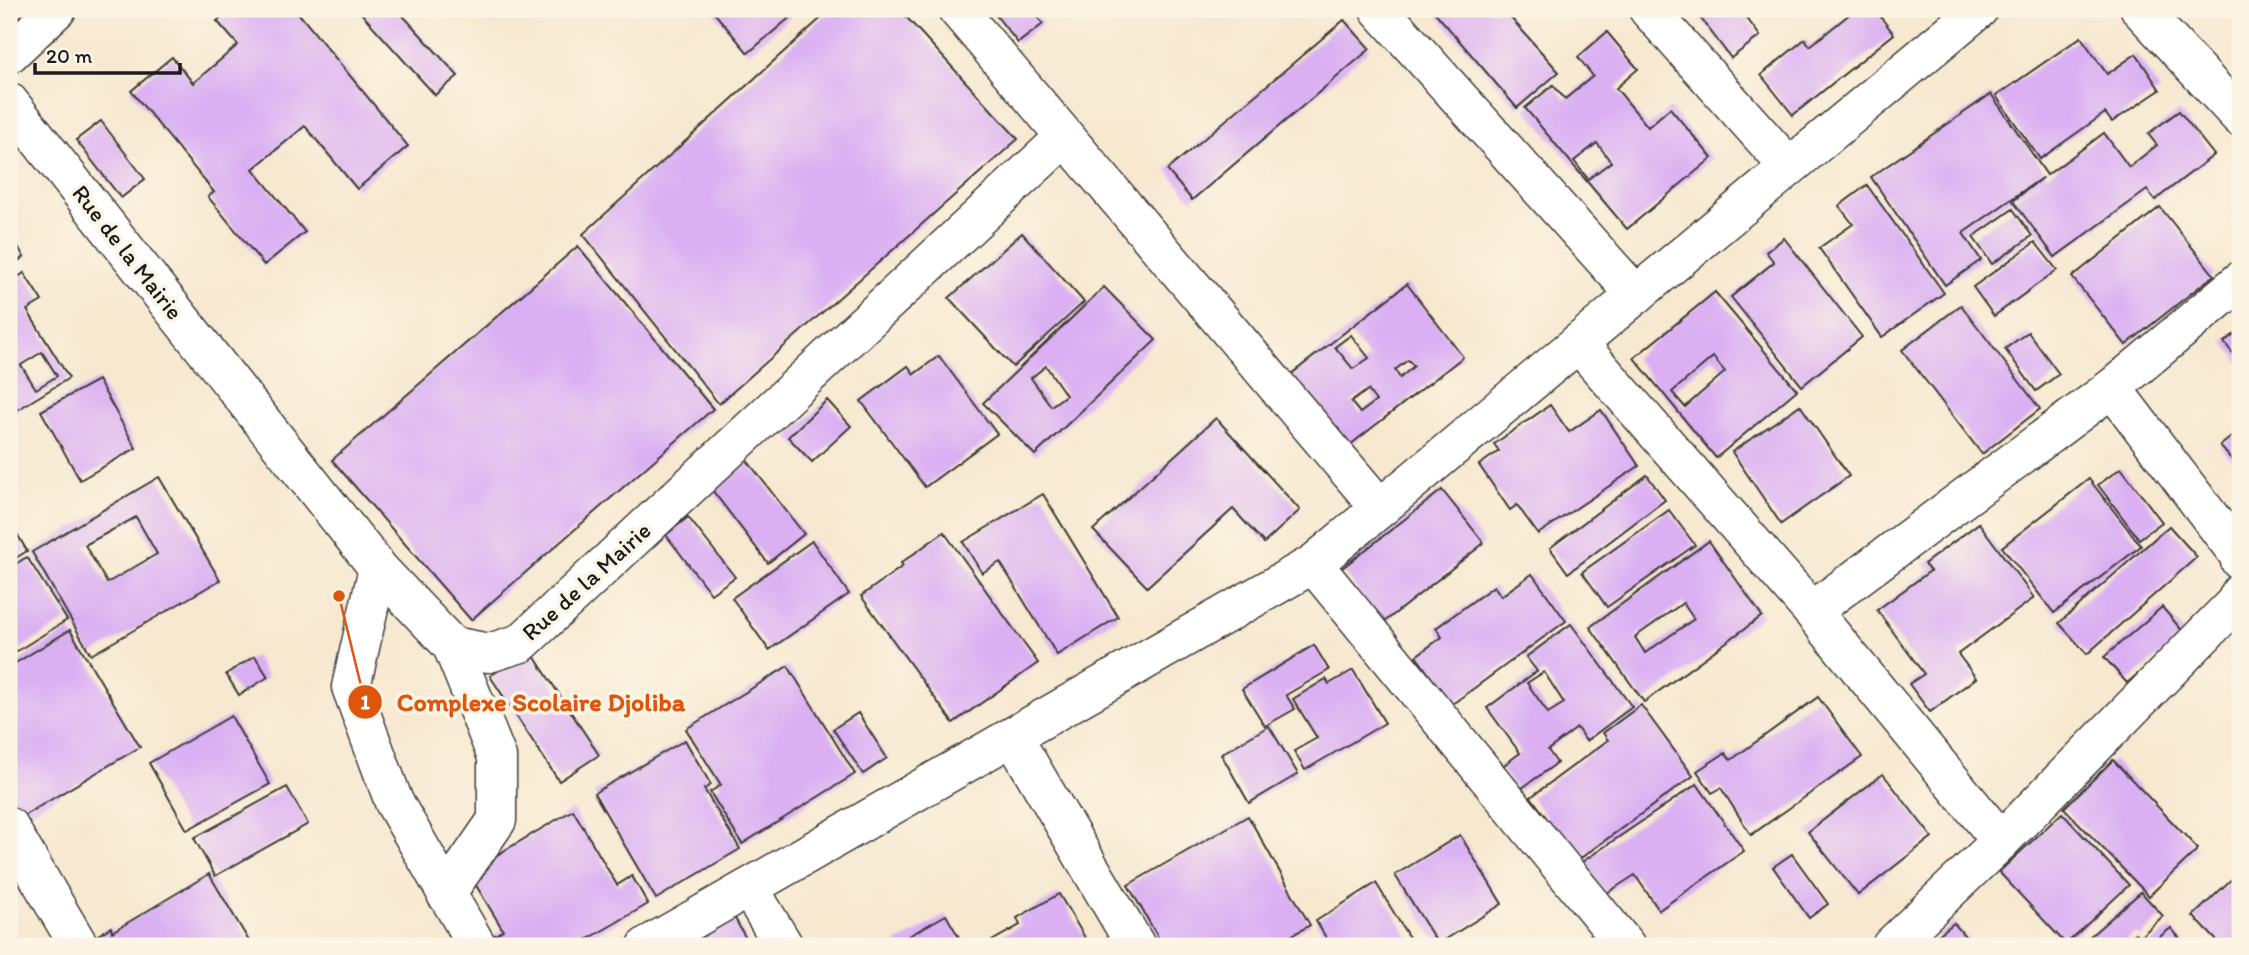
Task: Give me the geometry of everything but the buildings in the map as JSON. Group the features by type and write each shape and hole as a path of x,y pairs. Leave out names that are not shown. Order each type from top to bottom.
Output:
{"street":[{"path":"9,54 57,9"},
{"path":"957,9 1380,508"},
{"path":"1379,9 1636,295"},
{"path":"1647,9 1789,167"},
{"path":"647,946 1313,564 1979,9"},
{"path":"2140,9 2240,117"},
{"name":"Rue de la Mairie","path":"9,102 378,568 452,646 489,653 521,643 1065,136"},
{"path":"1812,611 2112,388 2240,281"},
{"path":"1578,343 1812,611 2001,841"},
{"path":"2112,388 2238,554 2240,561"},
{"path":"1313,564 1626,946"},
{"path":"378,568 351,687 394,802 477,946"},
{"path":"1891,946 2001,841 2235,603 2240,593"},
{"path":"446,894 496,820 497,757 452,646"},
{"path":"1013,737 1136,946"},
{"path":"9,827 79,946"},
{"path":"750,888 784,946"}],"place":[{"name":"Complexe Scolaire Djoliba","path":"339,596"}]}
